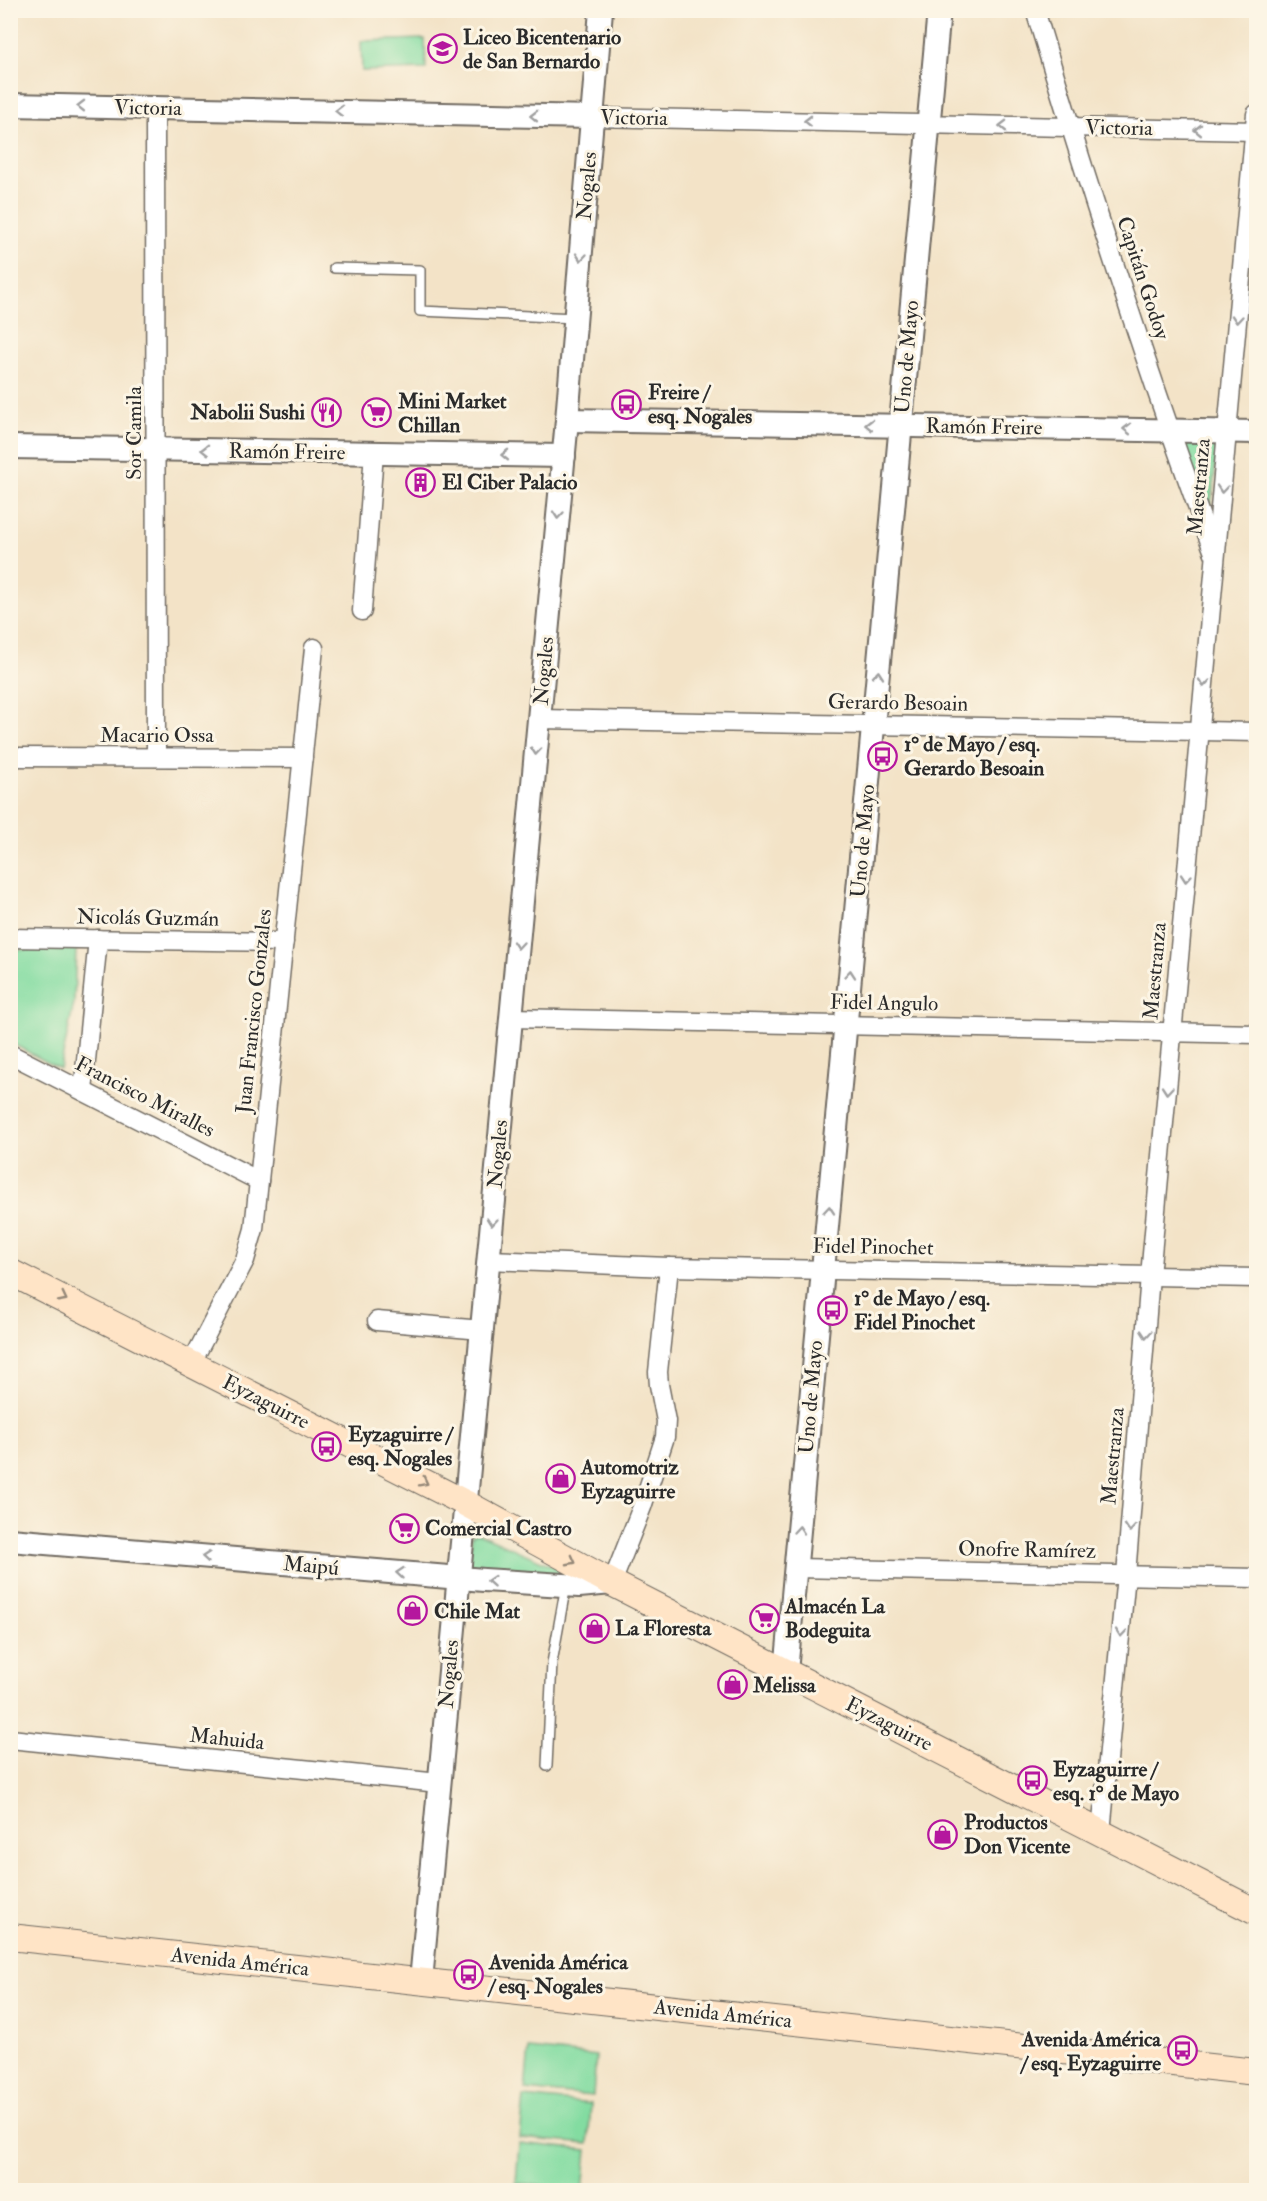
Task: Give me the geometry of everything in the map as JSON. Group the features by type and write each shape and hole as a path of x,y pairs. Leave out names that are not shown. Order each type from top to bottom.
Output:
{"main road":[{"name":"Eyzaguirre","path":"10,1272 465,1503 612,1583 1257,1912"},
{"name":"Avenida América","path":"10,1937 1257,2072"}],"street":[{"name":"Nogales","path":"421,1981 564,456 601,10"},
{"name":"Uno de Mayo","path":"786,1672 939,10"},
{"name":"Capitán Godoy","path":"1035,10 1070,127 1169,430 1216,557"},
{"name":"Victoria","path":"10,105 1070,127 1256,126"},
{"name":"Sor Camila","path":"155,108 156,757"},
{"name":"Maestranza","path":"1101,1832 1256,126"},
{"name":"Ramón Freire","path":"567,420 1257,432"},
{"name":"Ramón Freire","path":"10,447 564,456"},
{"path":"362,611 374,453"},
{"name":"Juan Francisco Gonzales","path":"191,1364 249,1250 254,1229 314,648"},
{"name":"Gerardo Besoain","path":"539,719 1257,732"},
{"name":"Macario Ossa","path":"10,757 303,758"},
{"name":"Nicolás Guzmán","path":"10,938 284,942"},
{"path":"83,1091 98,939"},
{"name":"Fidel Angulo","path":"511,1018 1257,1034"},
{"name":"Francisco Miralles","path":"10,1054 259,1181"},
{"name":"Fidel Pinochet","path":"488,1260 669,1267 823,1268 1257,1278"},
{"path":"612,1583 642,1507 665,1437 666,1421 658,1372 669,1267"},
{"path":"377,1321 482,1330"},
{"name":"Maipú","path":"10,1540 458,1578 566,1585 612,1583"},
{"name":"Onofre Ramírez","path":"796,1568 1257,1578"},
{"name":"Mahuida","path":"10,1739 439,1783"}],"lane":[{"path":"334,268 420,270 420,311 576,318"},
{"path":"547,1766 552,1664 566,1585"}],"green space":[{"path":"425,39 426,69 362,71 361,41"},
{"path":"1186,438 1211,439 1218,444 1211,505 1204,504 1181,444"},
{"path":"76,948 74,1003 60,1069 11,1043 10,950"},
{"path":"478,1533 560,1569 563,1573 561,1578 469,1567 472,1535"},
{"path":"529,2049 596,2056 593,2096 525,2090"},
{"path":"524,2097 591,2104 588,2144 520,2138"},
{"path":"519,2143 587,2150 583,2190 516,2183"}],"place":[{"name":"Liceo Bicentenario de San Bernardo","path":"442,49"},
{"name":"Freire / esq. Nogales","path":"627,404"},
{"name":"Nabolii Sushi","path":"326,412"},
{"name":"Mini Market Chillan","path":"377,413"},
{"name":"El Ciber Palacio","path":"421,482"},
{"name":"1° de Mayo / esq. Gerardo Besoain","path":"883,756"},
{"name":"1° de Mayo / esq. Fidel Pinochet","path":"833,1310"},
{"name":"Eyzaguirre / esq. Nogales","path":"327,1446"},
{"name":"Automotriz Eyzaguirre","path":"560,1479"},
{"name":"Comercial Castro","path":"404,1528"},
{"name":"Chile Mat","path":"413,1611"},
{"name":"Almacén La Bodeguita","path":"764,1618"},
{"name":"La Floresta","path":"594,1628"},
{"name":"Melissa","path":"732,1685"},
{"name":"Eyzaguirre / esq. 1° de Mayo","path":"1032,1781"},
{"name":"Productos Don Vicente","path":"943,1834"},
{"name":"Avenida América / esq. Nogales","path":"468,1974"},
{"name":"Avenida América / esq. Eyzaguirre","path":"1182,2051"}]}
